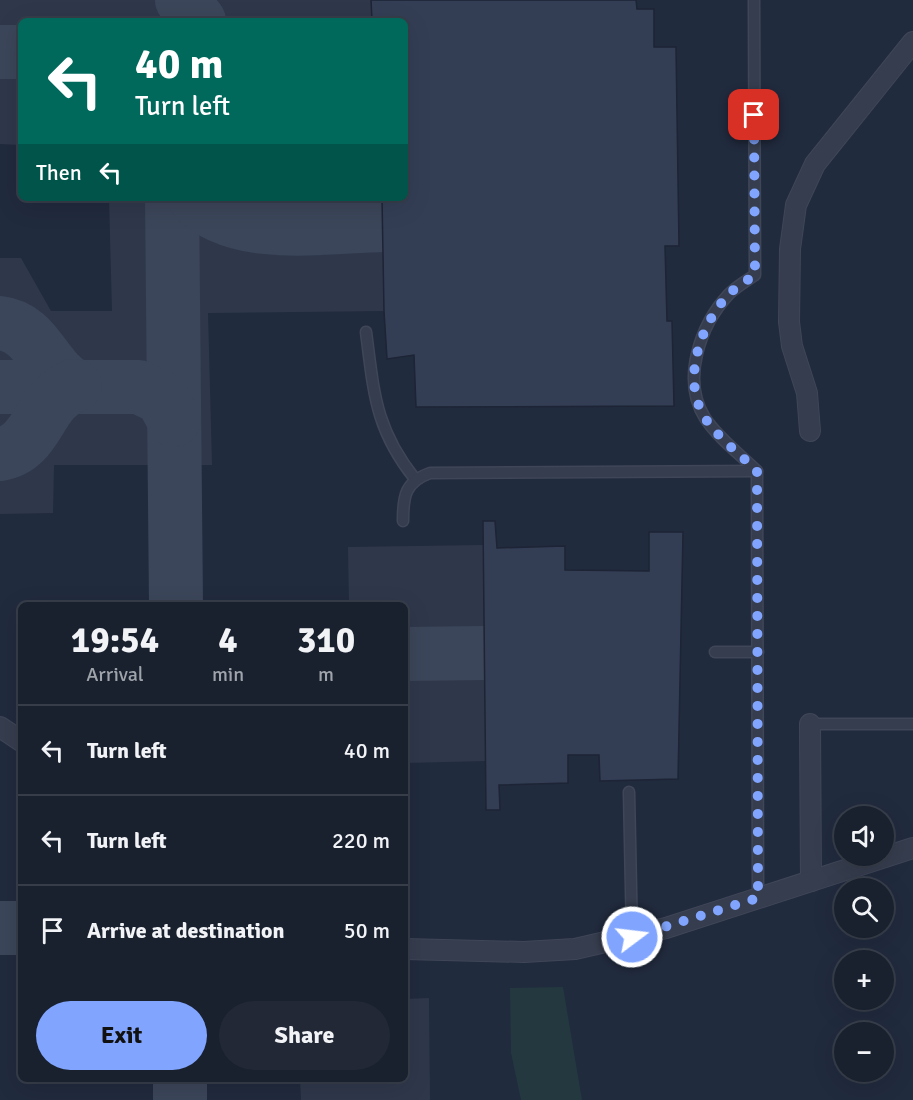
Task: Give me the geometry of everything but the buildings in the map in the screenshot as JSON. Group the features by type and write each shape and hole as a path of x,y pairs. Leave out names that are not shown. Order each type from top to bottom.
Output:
{"street":[{"path":"810,431 807,393 792,346 789,322 790,249 796,205 815,165 913,42"},
{"path":"810,724 811,881"},
{"path":"0,727 18,739"},
{"path":"408,949 524,951 574,949 632,937 913,848"}],"lane":[{"path":"753,0 755,275 729,294 717,311 699,345 694,369 696,395 705,418 757,471 758,898"},
{"path":"366,332 374,390 383,430 402,462 415,478"},
{"path":"404,521 403,498 415,478 430,473 757,471"},
{"path":"715,652 758,652"},
{"path":"810,724 913,724"},
{"path":"629,792 632,937"}],"shaded area":[{"path":"0,0 371,0 372,18 18,18 18,145 0,144"},
{"path":"109,201 382,201 384,311 208,313 212,465 54,465 53,513 0,514 0,258 21,258 51,311 112,311"},
{"path":"484,545 486,761 408,763 408,602 349,602 348,547"},
{"path":"429,998 430,1100 301,1100 300,1082 408,1082 408,999"}],"green space":[{"path":"563,987 582,1100 521,1100 511,1053 510,988"}],"taxiway":[{"path":"182,0 197,18"},
{"path":"0,52 18,52"},
{"path":"172,201 176,602"},
{"path":"199,201 213,212 234,221 258,226 310,228 383,225"},
{"path":"0,323 13,326 23,332 64,379 75,386"},
{"path":"0,454 13,450 23,442 32,433 53,400 75,386"},
{"path":"0,387 139,387 162,398 174,420"},
{"path":"408,654 485,653"},
{"path":"0,928 18,928"},
{"path":"180,1082 180,1100"}],"route":[{"path":"632,937 758,898 757,471 705,418 696,395 694,369 699,345 717,311 729,294 755,275 754,115"}]}
